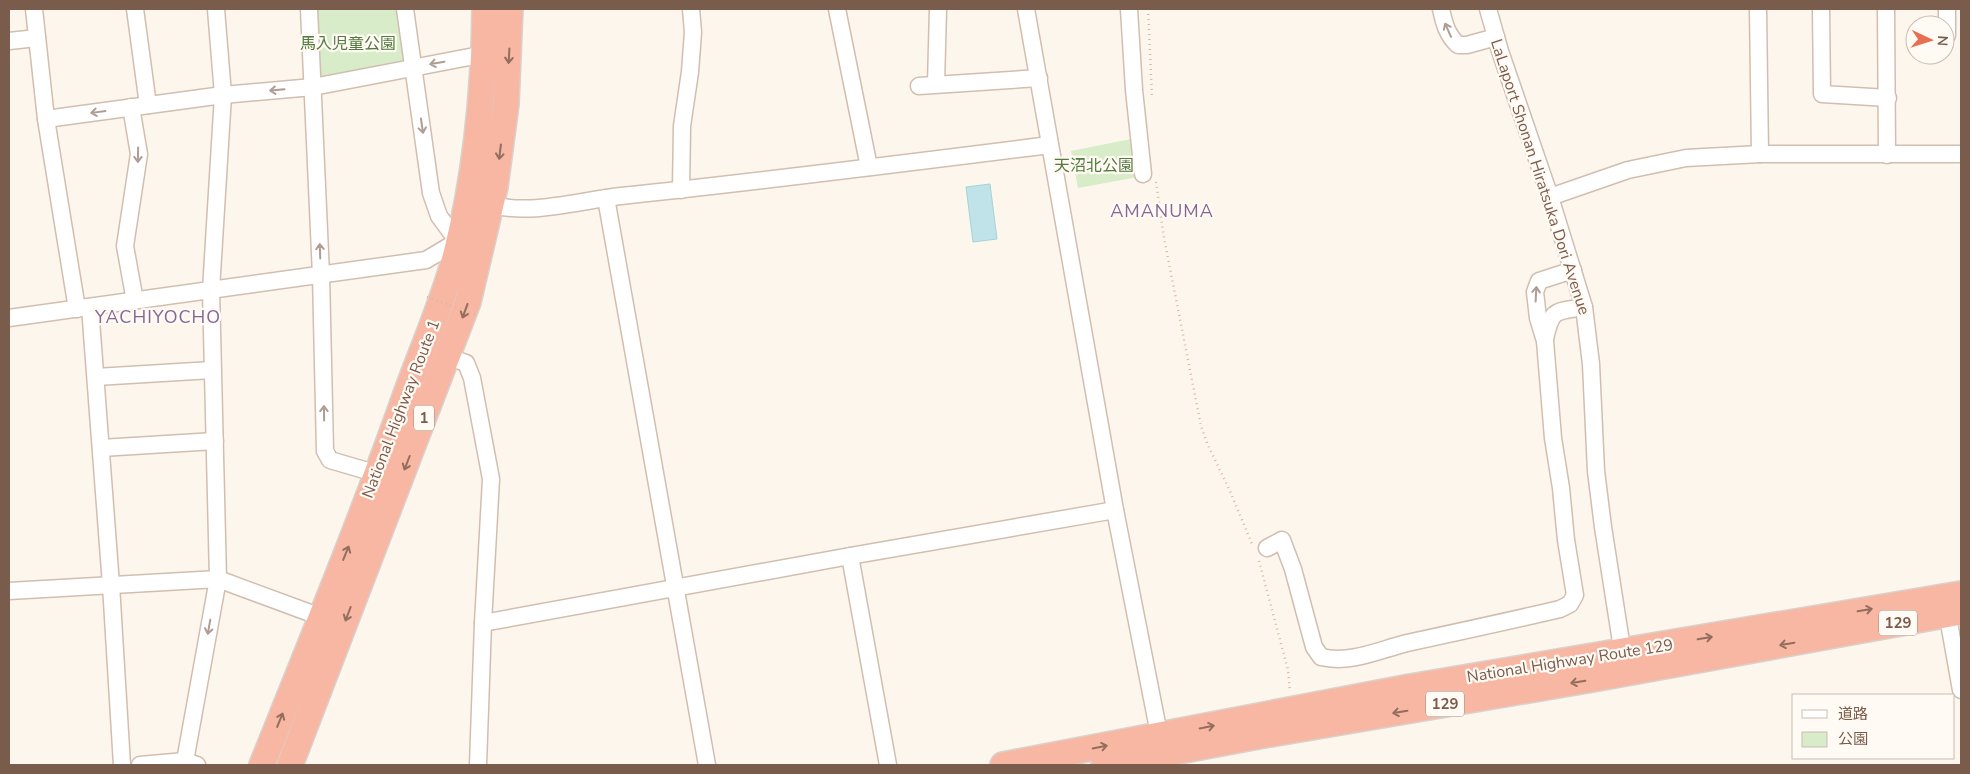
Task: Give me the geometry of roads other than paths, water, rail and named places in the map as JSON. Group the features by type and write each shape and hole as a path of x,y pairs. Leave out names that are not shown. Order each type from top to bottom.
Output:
{"highway":[{"name":"National Highway Route 1","path":"290,765 448,358 479,122 485,54 485,9"},
{"name":"National Highway Route 1","path":"262,765 378,474 424,345 460,256 498,212 506,104 510,9"},
{"name":"National Highway Route 129","path":"1104,765 1162,752 1410,687 1624,662 1954,604"},
{"name":"National Highway Route 129","path":"1002,765 1162,752"}],"street":[{"path":"34,9 46,119 96,376 122,765"},
{"path":"135,9 148,105"},
{"path":"140,765 191,763 218,579 211,290 223,95 216,9"},
{"path":"309,9 321,275 325,451 330,460 378,474"},
{"path":"405,9 431,193 438,216 460,256"},
{"path":"681,190 682,126 690,72 691,9"},
{"path":"837,9 869,168"},
{"path":"936,84 938,9"},
{"path":"1026,9 1115,510 1162,752"},
{"path":"1129,9 1134,90 1150,178"},
{"path":"1441,9 1444,24 1452,39 1458,45 1467,45 1496,37"},
{"name":"LaLaport Shonan Hiratsuka Dori Avenue","path":"1488,9 1584,307 1591,364 1596,471 1602,527 1624,662"},
{"path":"1758,9 1760,154"},
{"path":"1821,9 1822,94 1888,98"},
{"path":"1886,9 1887,155"},
{"path":"9,41 37,38"},
{"path":"46,119 223,95 313,87 485,54"},
{"path":"919,86 1039,78"},
{"path":"131,107 139,154 125,246 135,301"},
{"path":"469,193 498,212 1050,145"},
{"path":"1550,197 1628,170 1686,158 1760,154 1961,154"},
{"path":"606,198 706,765"},
{"path":"9,318 460,256 498,212"},
{"path":"1259,550 1282,540 1293,569 1314,647 1322,657 1330,659 1360,657 1391,647 1560,609 1570,604 1575,595 1566,540 1545,341 1538,318 1534,292 1539,281 1573,270"},
{"path":"1545,341 1550,317 1556,312 1584,307"},
{"path":"448,358 466,363 472,378 491,479 478,765"},
{"path":"96,376 212,370"},
{"path":"101,448 215,441"},
{"path":"483,623 675,587 1115,510"},
{"path":"850,556 888,765"},
{"path":"9,591 218,579 321,617"},
{"path":"1954,604 1961,690"}],"water":[{"path":"990,184 997,239 973,242 966,187"}],"district":[{"name":"AMANUMA","path":"1162,211"},
{"name":"YACHIYOCHO","path":"158,317"}],"park label":[{"name":"馬入児童公園","path":"348,44"},
{"name":"天沼北公園","path":"1094,166"}]}
